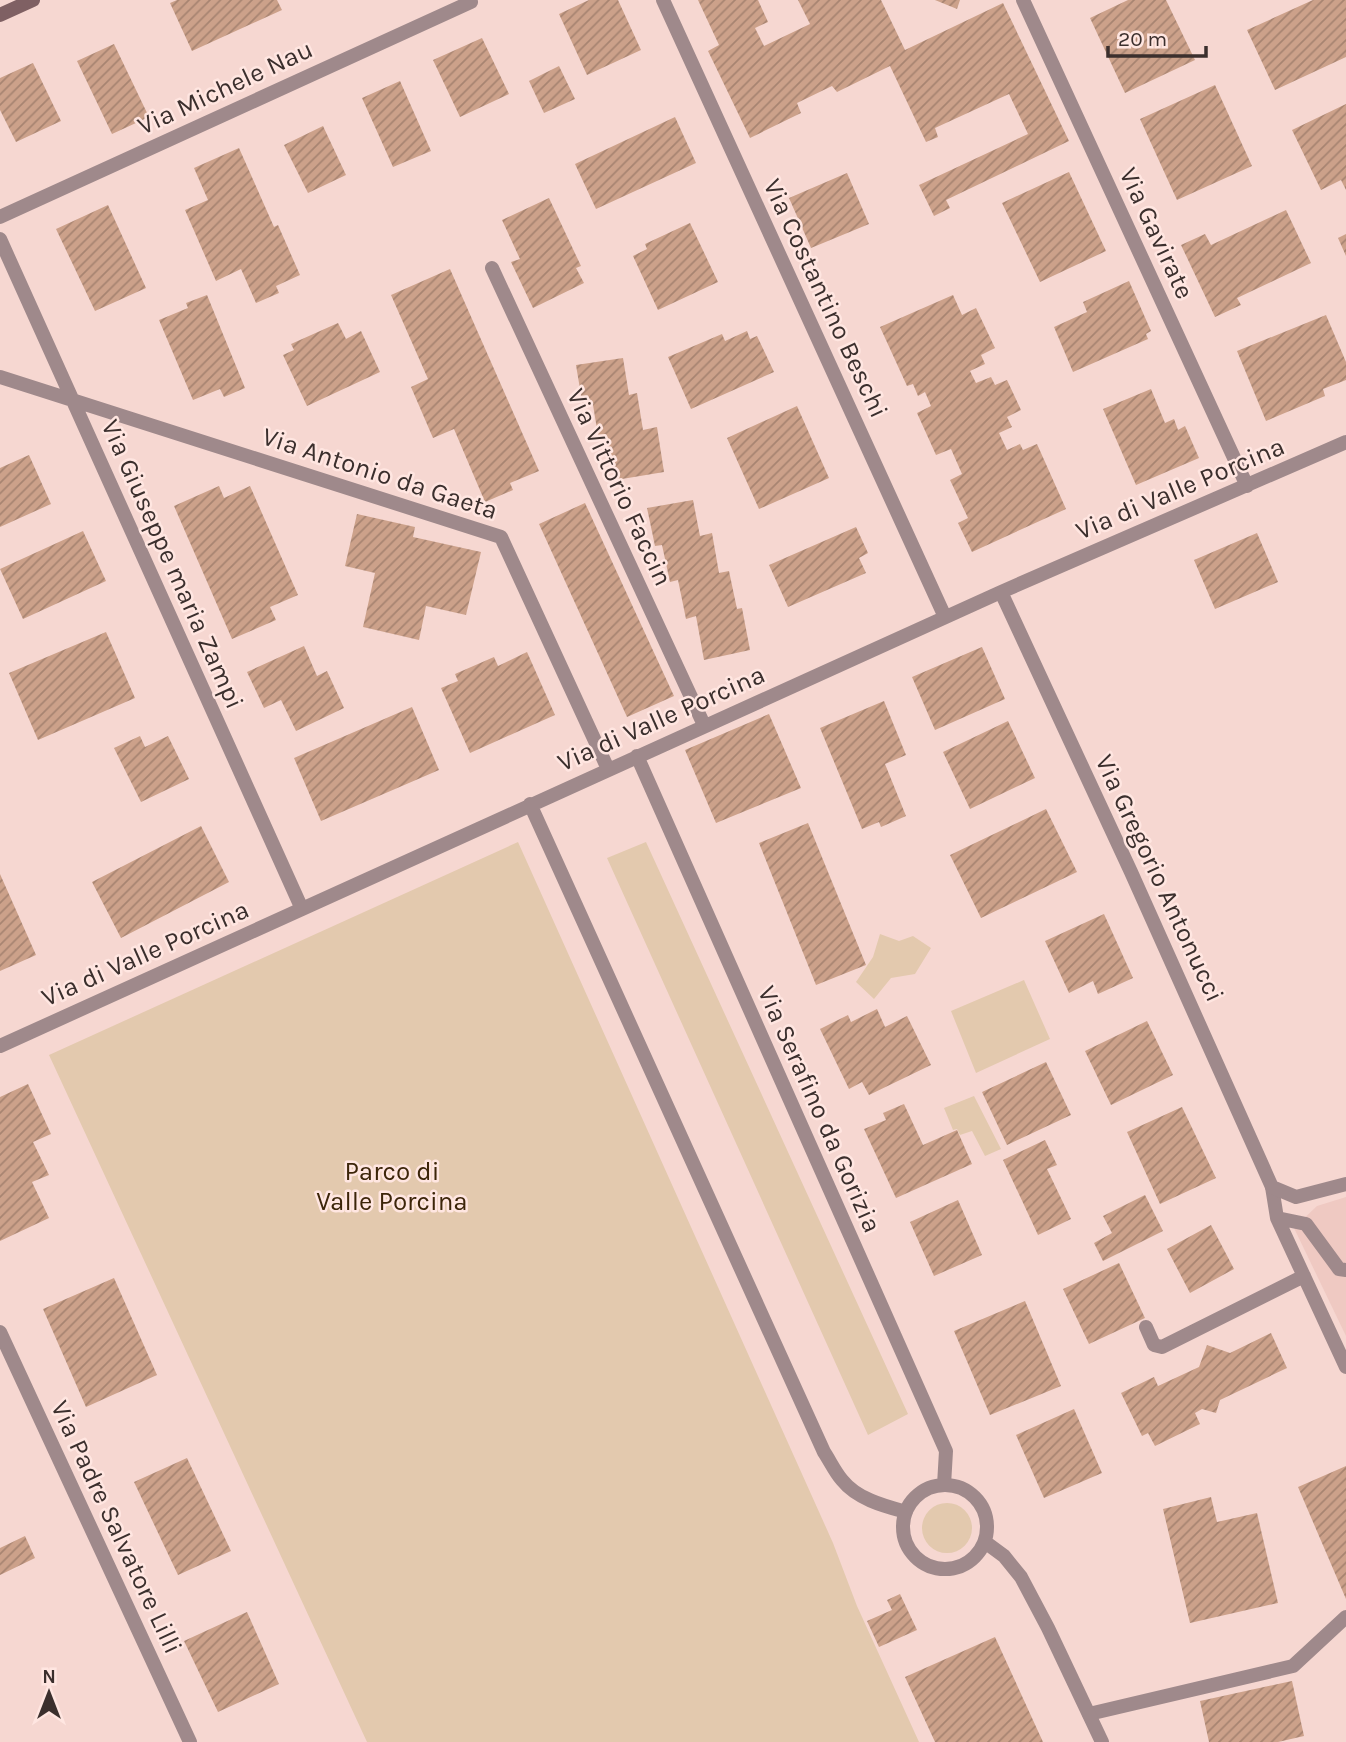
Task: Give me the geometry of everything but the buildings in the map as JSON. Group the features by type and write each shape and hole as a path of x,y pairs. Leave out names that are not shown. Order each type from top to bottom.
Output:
{"street":[{"path":"0,16 33,0"},
{"name":"Via Costantino Beschi","path":"663,0 945,617"},
{"name":"Via Gavirate","path":"1023,0 1248,486"},
{"name":"Via Michele Nau","path":"0,217 471,2"},
{"name":"Via Giuseppe maria Zampi","path":"0,239 302,909"},
{"name":"Via Vittorio Faccin","path":"492,268 704,726"},
{"name":"Via Antonio da Gaeta","path":"0,377 501,537 608,769"},
{"name":"Via di Valle Porcina","path":"0,1046 945,617 1346,442"},
{"name":"Via Gregorio Antonucci","path":"1001,592 1272,1186 1277,1218 1346,1367"},
{"name":"Via Serafino da Gorizia","path":"636,756 946,1451 944,1485"},
{"path":"530,804 824,1452 842,1481 859,1494 880,1504 906,1511"},
{"path":"1272,1186 1296,1197 1346,1184"},
{"path":"1277,1218 1306,1224 1339,1269 1346,1270"},
{"path":"1146,1327 1154,1345 1162,1347 1304,1276"},
{"name":"Via Padre Salvatore Lilli","path":"0,1332 190,1742"},
{"path":"944,1485 961,1487 975,1496 984,1509 988,1525 985,1542 976,1556 963,1565 946,1569 930,1566 916,1557 907,1543 903,1527 906,1511 915,1497 929,1488 944,1485"},
{"path":"985,1542 1004,1556 1021,1577 1102,1742"},
{"path":"1089,1714 1293,1666 1346,1617"}],"shaded area":[{"path":"1346,1197 1346,1336 1294,1228 1317,1206"}],"green space":[{"name":"Parco di Valle Porcina","path":"518,842 833,1543 857,1606 919,1742 367,1742 49,1055"},
{"path":"646,842 908,1414 868,1435 607,858"},
{"path":"880,934 899,941 913,936 931,948 915,974 891,978 874,999 856,982 873,957"},
{"path":"1024,980 1050,1039 976,1073 951,1011"},
{"path":"974,1096 1001,1149 985,1156 972,1131 960,1135 957,1129 953,1130 944,1108"},
{"path":"947,1503 965,1510 972,1528 965,1546 947,1553 929,1546 922,1528 929,1510"}]}
